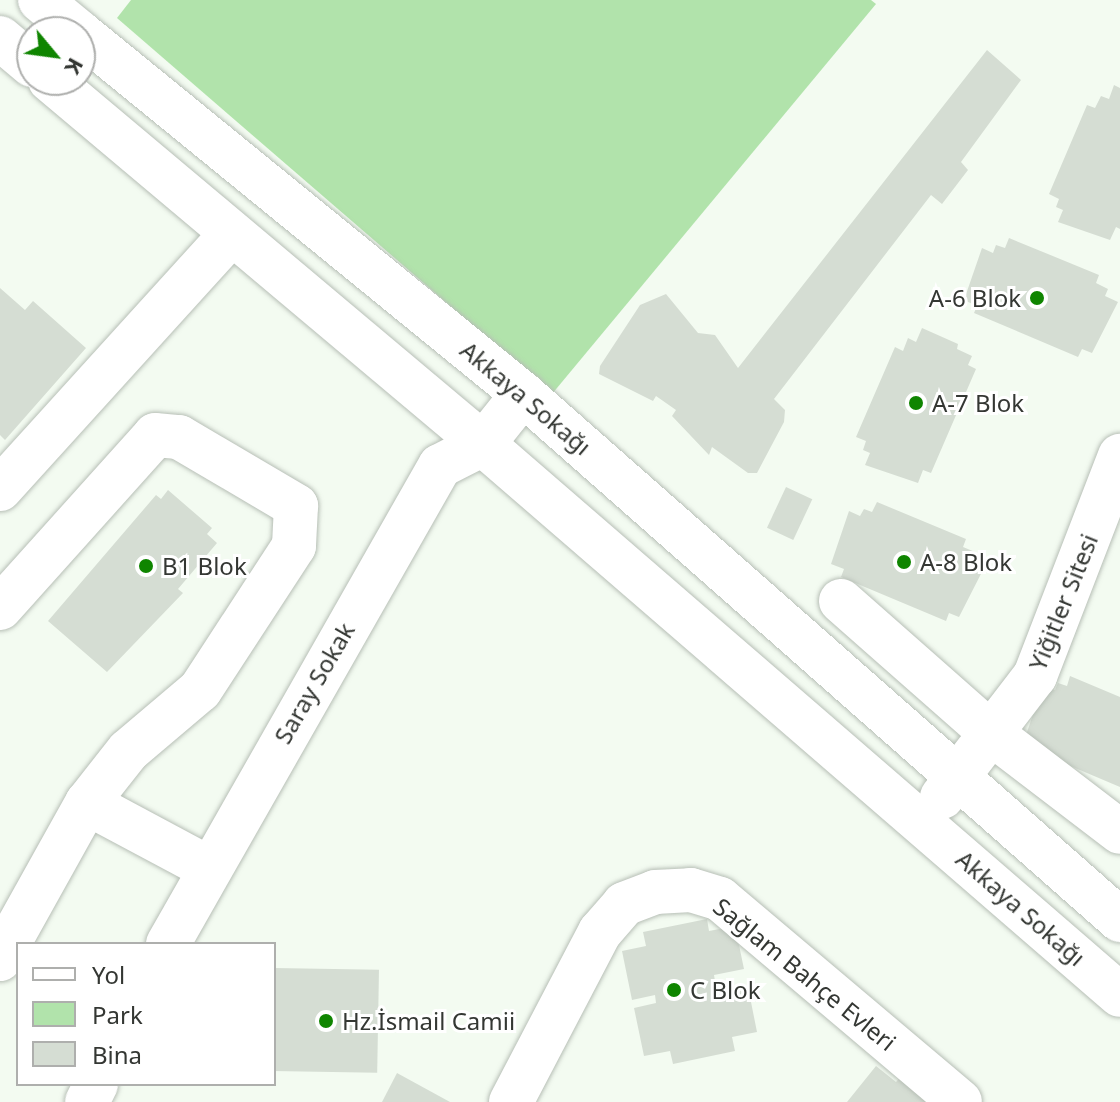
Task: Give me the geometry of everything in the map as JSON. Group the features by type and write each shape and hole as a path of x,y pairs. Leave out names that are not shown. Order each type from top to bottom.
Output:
{"street":[{"name":"Akkaya Sokağı","path":"40,0 60,16"},
{"path":"0,38 16,52"},
{"name":"Akkaya Sokağı","path":"96,46 523,394 1120,920"},
{"name":"Akkaya Sokağı","path":"69,96 483,444 922,820 1120,995"},
{"path":"0,489 232,233"},
{"path":"483,444 523,394"},
{"path":"0,608 155,435 179,437 296,506 294,546 200,690 128,751 87,803 0,959"},
{"name":"Saray Sokak","path":"169,942 207,867 440,466 483,444"},
{"name":"Yiğitler Sitesi","path":"960,777 1035,676 1120,456"},
{"path":"841,601 992,734 1120,832"},
{"path":"922,820 960,777"},
{"path":"87,803 207,867"},
{"name":"Sağlam Bahçe Evleri","path":"511,1102 600,932 624,904 655,892 691,890 720,899 960,1102"}],"green space":[{"path":"131,0 871,0 876,4 552,394 117,18"}],"building":[{"path":"987,50 1021,80 961,162 968,170 942,204 931,195 774,399 785,410 784,422 757,473 748,473 712,447 709,455 672,416 676,410 656,396 653,401 599,374 600,366 640,305 666,294 698,333 715,335 738,368"},
{"path":"1114,85 1120,88 1120,229 1116,227 1110,240 1058,222 1063,210 1056,207 1059,199 1049,194 1087,105 1095,108 1101,96 1109,99"},
{"name":"A-6 Blok","path":"1009,238 1099,275 1096,283 1108,289 1105,296 1118,302 1092,353 1082,349 1078,357 974,313 977,306 964,300 982,248 993,253 996,245 1005,248"},
{"path":"0,288 25,310 33,301 86,348 5,440 0,435"},
{"name":"A-7 Blok","path":"922,328 958,344 957,349 972,356 968,365 976,369 931,473 923,470 918,483 865,465 870,453 863,450 866,441 856,437 895,347 903,351 908,338 916,342"},
{"path":"786,487 812,499 793,540 767,528"},
{"name":"B1 Blok","path":"168,490 212,528 207,534 217,543 178,589 183,593 107,672 48,621 156,495 161,499"},
{"name":"A-8 Blok","path":"877,502 966,539 963,547 975,552 972,560 985,566 959,617 949,613 946,621 841,577 844,569 831,564 849,511 860,516 864,509 872,512"},
{"path":"1070,676 1120,697 1120,787 1035,751 1025,738 1043,685 1055,690 1058,683 1067,686"},
{"name":"C Blok","path":"707,919 709,931 735,926 744,969 714,975 717,993 748,987 757,1032 732,1037 735,1051 673,1064 670,1051 644,1056 634,1008 656,1003 655,995 632,1000 622,951 646,946 643,932"},
{"name":"Hz.İsmail Camii","path":"276,968 379,970 377,1073 276,1071"},
{"path":"876,1066 896,1082 905,1072 943,1102 847,1102"},
{"path":"397,1073 450,1102 382,1102"}],"place":[{"name":"A-6 Blok","path":"1037,298"},
{"name":"A-7 Blok","path":"916,403"},
{"name":"A-8 Blok","path":"904,562"},
{"name":"B1 Blok","path":"146,566"},
{"name":"C Blok","path":"674,990"},
{"name":"Hz.İsmail Camii","path":"326,1021"}]}
